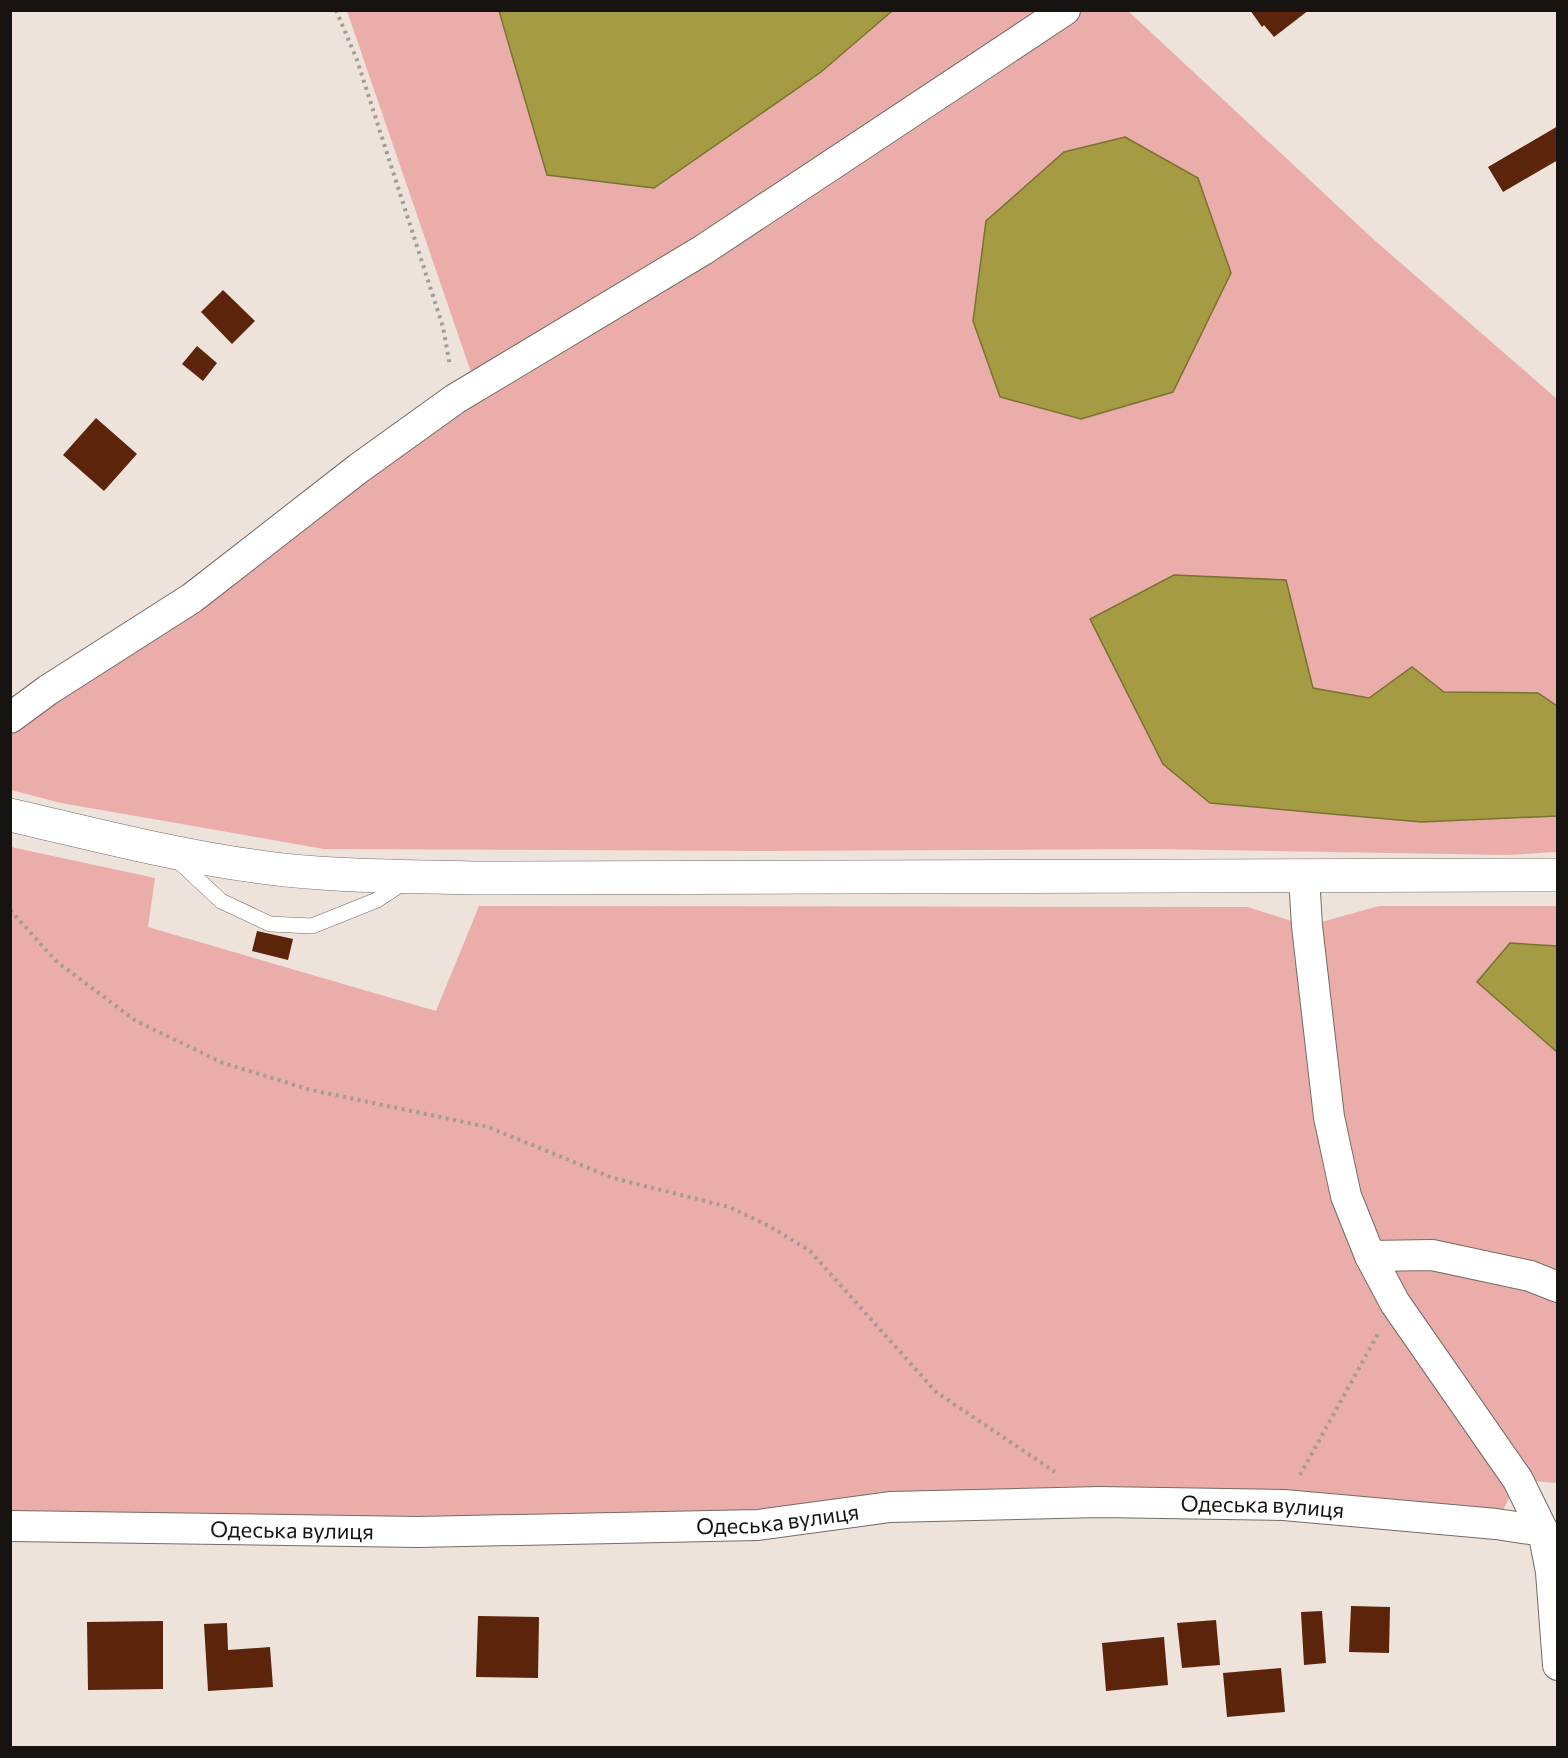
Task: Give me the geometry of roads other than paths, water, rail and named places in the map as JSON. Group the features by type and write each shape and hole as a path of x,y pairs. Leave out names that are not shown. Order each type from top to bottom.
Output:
{"street":[{"path":"10,718 48,690 192,598 359,468 455,399 703,250 1065,10"},
{"path":"10,815 166,850 259,867 327,874 497,878 1557,875"},
{"path":"1304,876 1307,926 1329,1118 1346,1196 1370,1256 1395,1303 1518,1480 1543,1532 1551,1572 1557,1665"},
{"path":"1370,1256 1432,1256 1530,1276 1557,1287"},
{"name":"Одеська вулиця","path":"10,1526 442,1532 758,1525 890,1507 1100,1502 1284,1505 1496,1524 1543,1532"}],"lane":[{"path":"166,850 221,901 270,924 312,927 377,900 412,876"}]}
